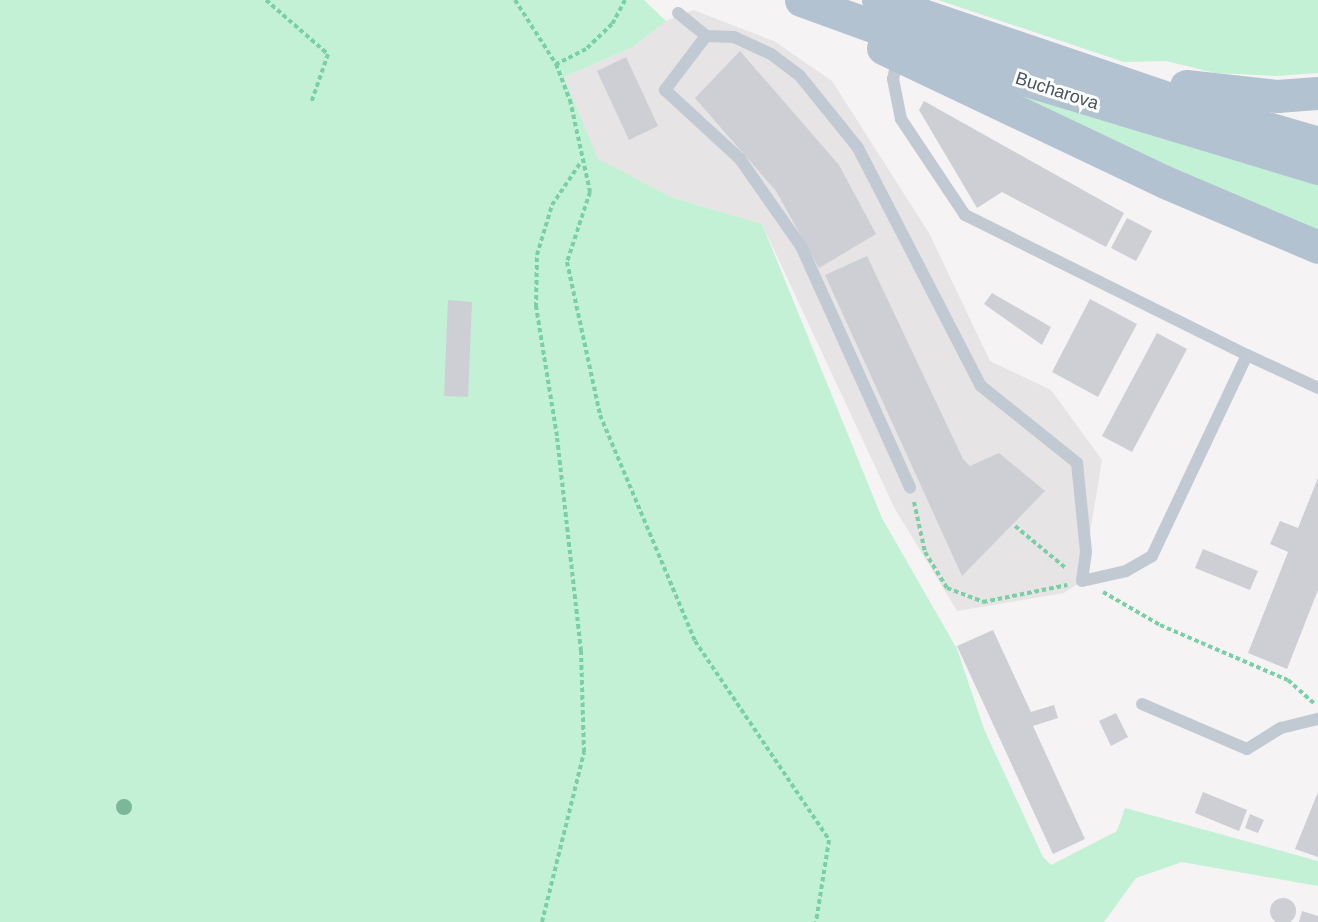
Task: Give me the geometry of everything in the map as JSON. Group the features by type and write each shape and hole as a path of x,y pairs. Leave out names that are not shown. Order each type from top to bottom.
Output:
{"main road":[{"name":"Bucharova","path":"878,0 1122,82 1318,143"},
{"name":"Bucharova","path":"815,6 1004,74 1318,168"},
{"path":"815,6 898,58 1318,247"},
{"path":"1122,82 1164,81 1212,93 1255,95 1318,93"}],"lane":[{"path":"678,13 706,36 734,37 771,54 800,76 858,148 981,386 1077,463 1086,552 1082,581 1126,571 1152,556 1247,355"},
{"path":"706,36 665,90 740,159 801,246 910,487"},
{"path":"898,58 893,79 901,119 965,215 1318,388"},
{"path":"1142,704 1247,749 1281,728 1318,719"}],"path":[{"path":"266,0 328,54 311,103"},
{"path":"515,0 556,64 590,192 567,262 600,415 695,641 829,840 816,922"},
{"path":"556,64 586,49 612,24 625,0"},
{"path":"542,922 584,752 577,617 536,307 537,255 552,205 582,161"},
{"path":"910,487 925,552 947,588 983,602 1082,581"},
{"path":"1015,526 1082,581 1160,625 1288,680 1318,706"}],"shaded area":[{"path":"693,10 774,41 832,81 929,233 990,361 1051,390 1102,460 1082,581 1064,593 957,611 895,509 762,224 671,197 598,160 564,77 633,47 666,21"}],"green space":[{"path":"0,0 644,0 666,21 633,47 564,77 598,159 671,197 762,224 882,518 957,649 984,729 1043,857 1051,865 1117,831 1125,808 1318,861 1318,886 1182,862 1136,878 1104,922 0,922"},
{"path":"938,0 1318,0 1318,73 1276,76 1215,73 1166,61 1124,62"},
{"path":"995,87 1318,183 1318,232 1163,169"}],"building":[{"path":"740,51 839,165 876,234 819,268 776,191 695,98"},
{"path":"626,57 658,126 629,140 597,71"},
{"path":"924,101 1124,213 1106,247 1002,192 977,208 919,110"},
{"path":"1127,218 1152,231 1136,261 1111,248"},
{"path":"867,256 963,459 970,466 999,453 1045,491 962,576 825,275"},
{"path":"992,293 1051,327 1042,345 984,304"},
{"path":"1090,299 1137,324 1098,397 1052,372"},
{"path":"448,300 472,302 468,397 444,396"},
{"path":"1157,333 1187,349 1132,452 1102,436"},
{"path":"1318,478 1318,590 1287,669 1248,653 1288,552 1270,544 1280,521 1298,528"},
{"path":"1203,549 1258,571 1250,590 1195,568"},
{"path":"993,630 1031,712 1054,705 1058,718 1033,726 1085,839 1053,854 957,646"},
{"path":"1116,713 1128,737 1111,746 1099,721"},
{"path":"1203,792 1247,810 1239,831 1195,813"},
{"path":"1318,792 1318,857 1295,849"},
{"path":"1250,814 1264,820 1258,833 1245,828"},
{"path":"1283,898 1292,902 1296,911 1292,920 1283,924 1274,920 1270,911 1274,902"},
{"path":"1302,911 1318,916 1318,922 1299,922"}]}
